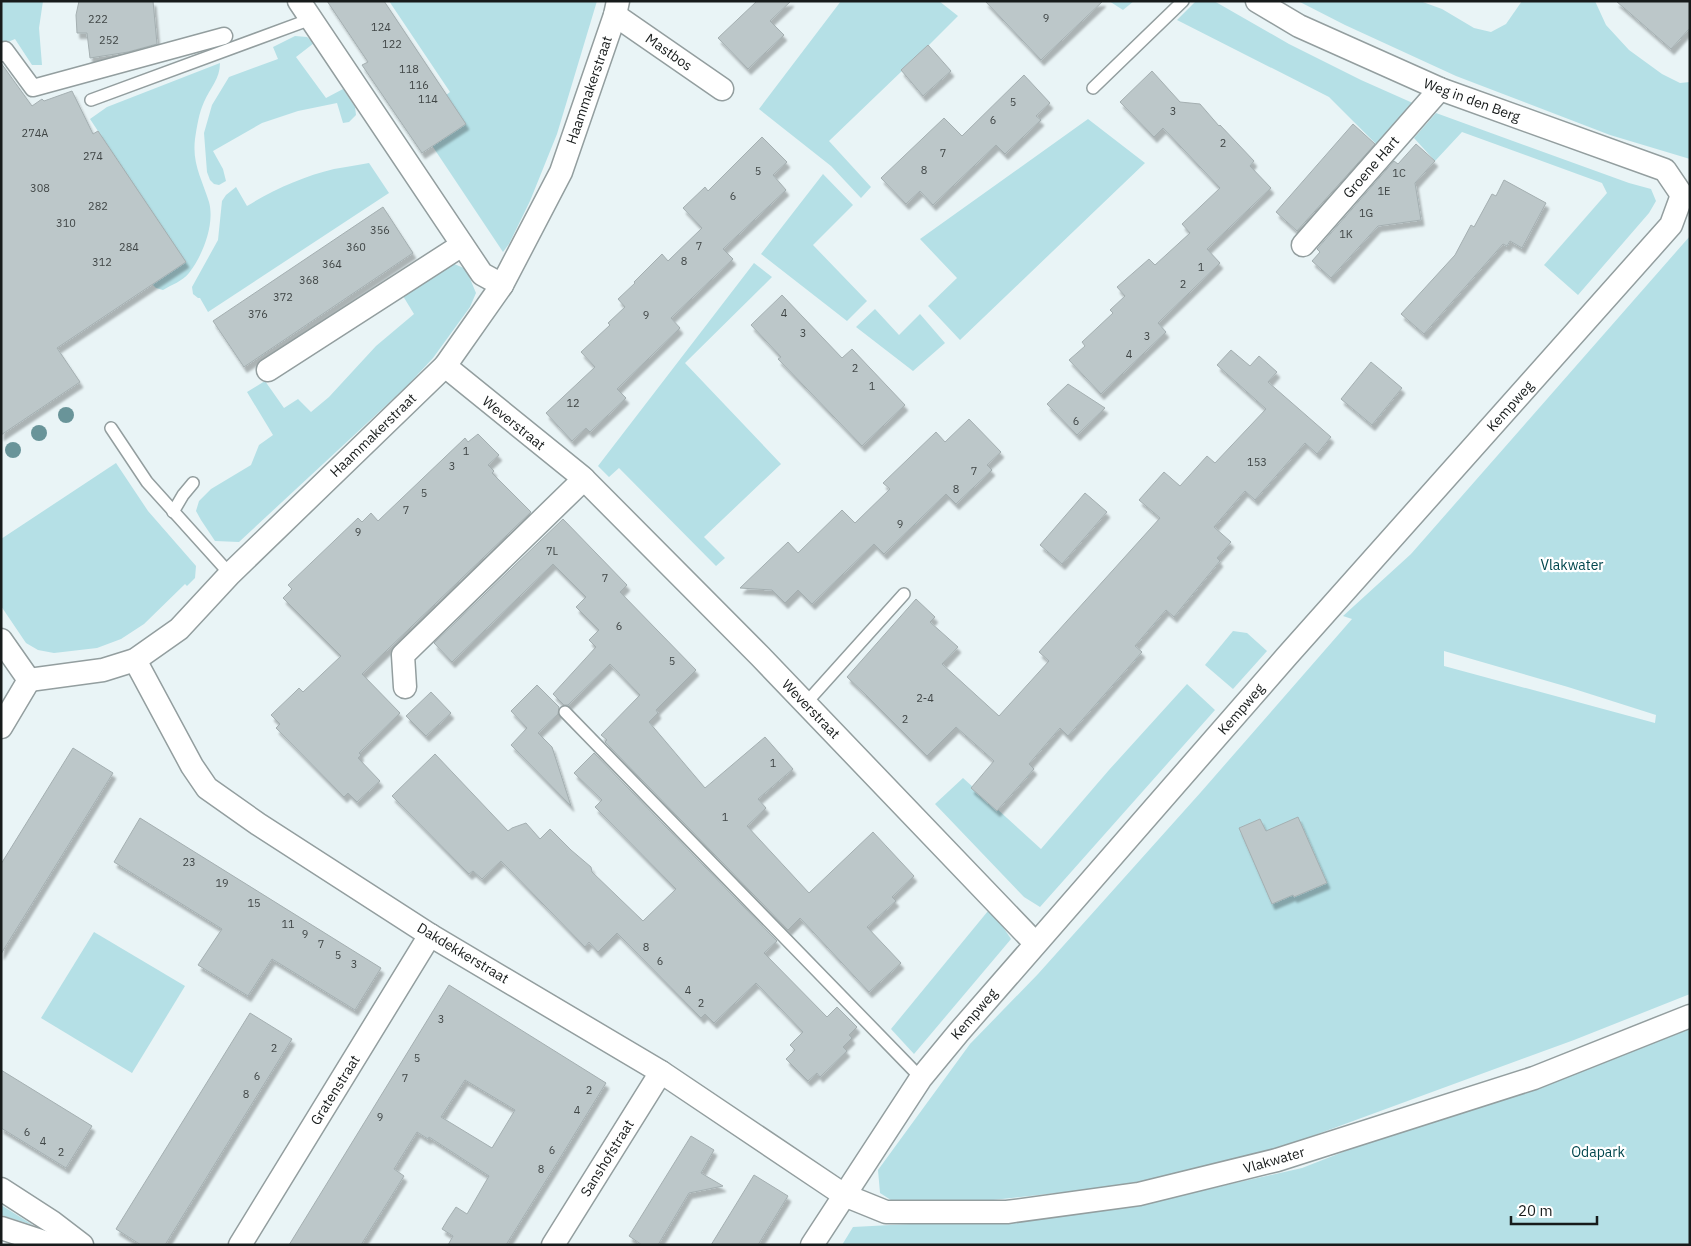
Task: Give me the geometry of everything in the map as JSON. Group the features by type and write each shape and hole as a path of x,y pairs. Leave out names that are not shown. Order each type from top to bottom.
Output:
{"street":[{"name":"Weg in den Berg","path":"1257,1 1299,26 1440,89 1665,170 1686,194"},
{"name":"Mastbos","path":"617,8 722,89"},
{"name":"Haammakerstraat","path":"29,680 103,670 135,660 179,629 230,574 445,366 502,285 561,172 617,8"},
{"path":"305,10 482,274 502,285"},
{"path":"1,52 5,50 33,88 224,36"},
{"name":"Groene Hart","path":"1303,245 1440,89"},
{"name":"Kempweg","path":"812,1245 921,1078 1281,662 1671,225 1686,194"},
{"path":"268,370 462,245"},
{"name":"Weverstraat","path":"445,366 584,480 806,703 1036,943"},
{"path":"405,686 404,656 584,480"},
{"path":"1,640 29,680 1,727"},
{"name":"Dakdekkerstraat","path":"135,660 192,766 207,788 258,824 430,935 661,1072 844,1195"},
{"name":"Gratenstraat","path":"240,1245 430,935"},
{"name":"Vlakwater","path":"844,1195 886,1212 1007,1212 1139,1194 1277,1160 1524,1081 1690,1016"},
{"name":"Sanshofstraat","path":"553,1245 661,1072"},
{"path":"1,1190 52,1222 82,1245"},
{"path":"1,1228 53,1245"}],"lane":[{"path":"1093,88 1183,1"},
{"path":"91,100 305,10"},
{"path":"111,428 147,482 230,574"},
{"path":"173,512 193,483"},
{"path":"806,703 904,594"},
{"path":"565,712 921,1078"}],"green space":[{"path":"1,1 43,1 39,28 42,65 32,65 15,39 1,45"},
{"path":"389,1 597,1 557,134 530,201 509,244 503,252 415,120 450,92"},
{"path":"841,1 939,1 958,16 829,141 871,187 861,198 831,166 759,109"},
{"path":"1109,1 1134,1 1123,10"},
{"path":"1196,1 1214,1 1289,44 1361,80 1415,104 1377,145 1329,97 1177,20"},
{"path":"1298,1 1420,1 1442,9 1474,28 1491,32 1506,24 1522,1 1595,1 1606,25 1629,50 1662,74 1680,83 1690,82 1690,159 1610,135 1456,76 1345,25"},
{"path":"295,36 307,37 314,43 296,57 326,98 343,89 355,107 356,115 349,122 343,123 337,103 298,111 262,123 213,151 223,169 226,181 219,185 214,184 207,172 204,133 212,105 229,77 278,59 273,47"},
{"path":"220,63 217,79 206,97 197,124 194,148 196,164 209,202 210,220 207,239 189,273 180,281 163,290 156,288 152,284 185,262 90,119 107,107"},
{"path":"1436,113 1629,183 1651,189 1656,201 1649,213 1578,295 1544,265 1607,193 1602,183 1462,132 1435,161 1414,138"},
{"path":"1088,119 1145,163 960,340 928,306 957,278 920,239"},
{"path":"369,163 389,193 208,312 200,298 193,294 192,287 218,240 222,201 236,187 247,206 267,194 311,175"},
{"path":"823,174 853,205 813,245 867,301 847,321 761,254"},
{"path":"1690,236 1690,994 1574,1040 1214,1171 1129,1185 975,1202 894,1202 880,1193 878,1170 970,1044 1038,974 1201,792 1352,619 1343,616 1411,554","holes":["1444,651 1656,715 1655,723 1444,666"]},
{"path":"452,263 466,269 476,293 470,307 433,358 407,386 239,542 215,541 196,511 199,501 211,489 251,465 259,445 273,435 247,392 265,381 284,408 298,399 311,412 329,397 376,346 414,314 403,296"},
{"path":"754,263 772,277 685,363 781,464 704,537 725,558 716,566 619,468 609,477 598,466"},
{"path":"875,309 899,335 920,314 945,343 913,371 856,327"},
{"path":"116,463 148,511 196,566 195,578 187,586 185,584 144,624 121,639 97,648 54,653 38,650 26,643 1,606 1,539"},
{"path":"1233,631 1247,633 1267,651 1233,689 1205,665"},
{"path":"1187,684 1215,710 1040,907 1024,897 935,804 963,778 1041,849"},
{"path":"988,911 999,921 1011,939 914,1054 891,1029"},
{"path":"94,932 185,986 132,1073 41,1018"},
{"name":"Odapark","path":"1690,1017 1690,1245 842,1245 853,1227 1060,1216 1128,1207 1302,1168"},
{"path":"1,1205 33,1225 1,1215"}],"building":[{"path":"79,1 153,1 157,44 128,52 90,58 87,33 77,33 76,15"},
{"path":"327,1 384,1 466,124 422,153 362,65 368,62"},
{"path":"757,1 791,1 770,21 784,35 748,69 718,38"},
{"path":"985,1 1103,1 1041,60"},
{"path":"1616,1 1690,1 1690,28 1671,49"},
{"path":"928,45 951,71 923,96 901,70"},
{"path":"1,63 32,106 42,99 44,101 72,91 93,134 98,131 186,262 57,348 80,382 1,435"},
{"path":"1152,71 1180,102 1200,104 1254,161 1250,166 1271,188 1207,249 1220,263 1158,323 1166,332 1101,394 1069,360 1085,346 1082,342 1113,313 1110,310 1125,296 1117,287 1149,259 1155,265 1190,233 1182,224 1220,188 1163,128 1154,137 1120,102"},
{"path":"1024,75 1050,103 1036,116 1041,120 1005,154 996,145 933,205 920,191 906,204 881,178 944,118 962,136"},
{"path":"1353,124 1375,144 1297,231 1276,212"},
{"path":"762,137 787,162 773,175 786,190 723,249 733,259 671,318 680,328 617,389 626,398 590,432 586,428 572,441 546,413 595,367 581,352 610,325 608,323 625,307 618,299 634,282 662,254 668,261 702,228 683,208 705,187 708,191"},
{"path":"1416,144 1435,161 1415,183 1421,220 1378,226 1331,278 1312,261 1320,252 1317,249 1394,161 1398,164"},
{"path":"1504,180 1546,203 1522,248 1510,241 1507,246 1503,244 1424,334 1401,314 1455,255 1471,225 1474,227 1492,194 1496,196"},
{"path":"383,207 413,253 244,367 213,321"},
{"path":"782,295 842,358 852,349 905,405 862,446 778,359 781,357 751,325"},
{"path":"1231,350 1250,366 1259,356 1277,372 1268,382 1331,437 1317,454 1305,443 1255,500 1245,491 1214,527 1231,542 1217,558 1220,561 1174,617 1166,610 1135,646 1142,652 1068,736 1060,728 1029,764 1034,769 997,811 971,788 994,761 956,727 927,756 847,677 916,599 935,617 930,622 958,647 942,664 999,716 1049,661 1039,652 1160,518 1139,500 1164,472 1180,486 1207,456 1215,463 1266,409 1217,365"},
{"path":"1371,362 1402,388 1372,425 1341,399"},
{"path":"1068,384 1105,408 1077,435 1047,404"},
{"path":"969,419 1001,452 987,465 992,470 956,504 946,494 884,554 874,544 812,604 798,590 785,603 772,590 740,588 788,542 798,553 842,510 855,523 890,489 883,483 936,432 945,442"},
{"path":"478,434 499,455 488,465 494,471 492,473 531,512 362,674 400,713 359,753 361,755 358,758 380,781 357,802 348,793 344,797 276,728 280,724 271,715 299,688 303,692 341,656 283,598 292,589 288,585 358,518 362,522 371,513 378,521 465,438 468,442"},
{"path":"1085,493 1107,512 1062,564 1040,545"},
{"path":"563,519 627,585 620,592 696,670 656,710 658,713 649,722 705,788 765,737 793,769 758,799 766,808 747,826 809,893 873,832 914,876 892,897 896,901 867,927 901,963 869,992 800,918 788,930 605,742 607,740 601,735 640,695 610,664 568,705 564,705 553,694 596,647 589,640 599,630 576,607 586,597 553,564 452,662 434,643"},
{"path":"537,685 559,707 558,714 538,733 552,747 571,806 511,745 527,728 511,711"},
{"path":"431,692 451,713 426,736 406,716"},
{"path":"73,748 113,773 1,954 1,864"},
{"path":"594,753 777,941 764,953 827,1017 837,1007 857,1027 849,1035 852,1038 843,1047 847,1051 820,1077 817,1073 808,1081 786,1059 795,1050 790,1045 803,1032 756,983 714,1023 705,1014 701,1018 617,933 598,952 589,942 585,947 501,861 482,879 473,871 469,874 392,796 435,754 508,831 526,823 540,839 550,829 591,867 592,872 643,921 676,889 595,807 602,800 574,773"},
{"path":"1298,817 1327,883 1272,904 1239,828 1260,819 1266,831"},
{"path":"140,818 381,968 355,1010 272,959 248,996 198,965 222,929 114,862"},
{"path":"449,985 606,1083 506,1245 448,1245 453,1236 442,1229 456,1207 467,1214 489,1176 429,1137 428,1139 417,1132 394,1169 404,1176 361,1245 289,1245","holes":["465,1080 515,1110 492,1148 441,1117"]},
{"path":"250,1013 292,1039 165,1245 141,1245 116,1229"},
{"path":"1,1070 92,1126 66,1168 1,1128"},
{"path":"691,1136 714,1150 701,1173 723,1186 689,1193 658,1245 642,1245 629,1236"},
{"path":"754,1175 788,1196 758,1245 711,1245"}]}
